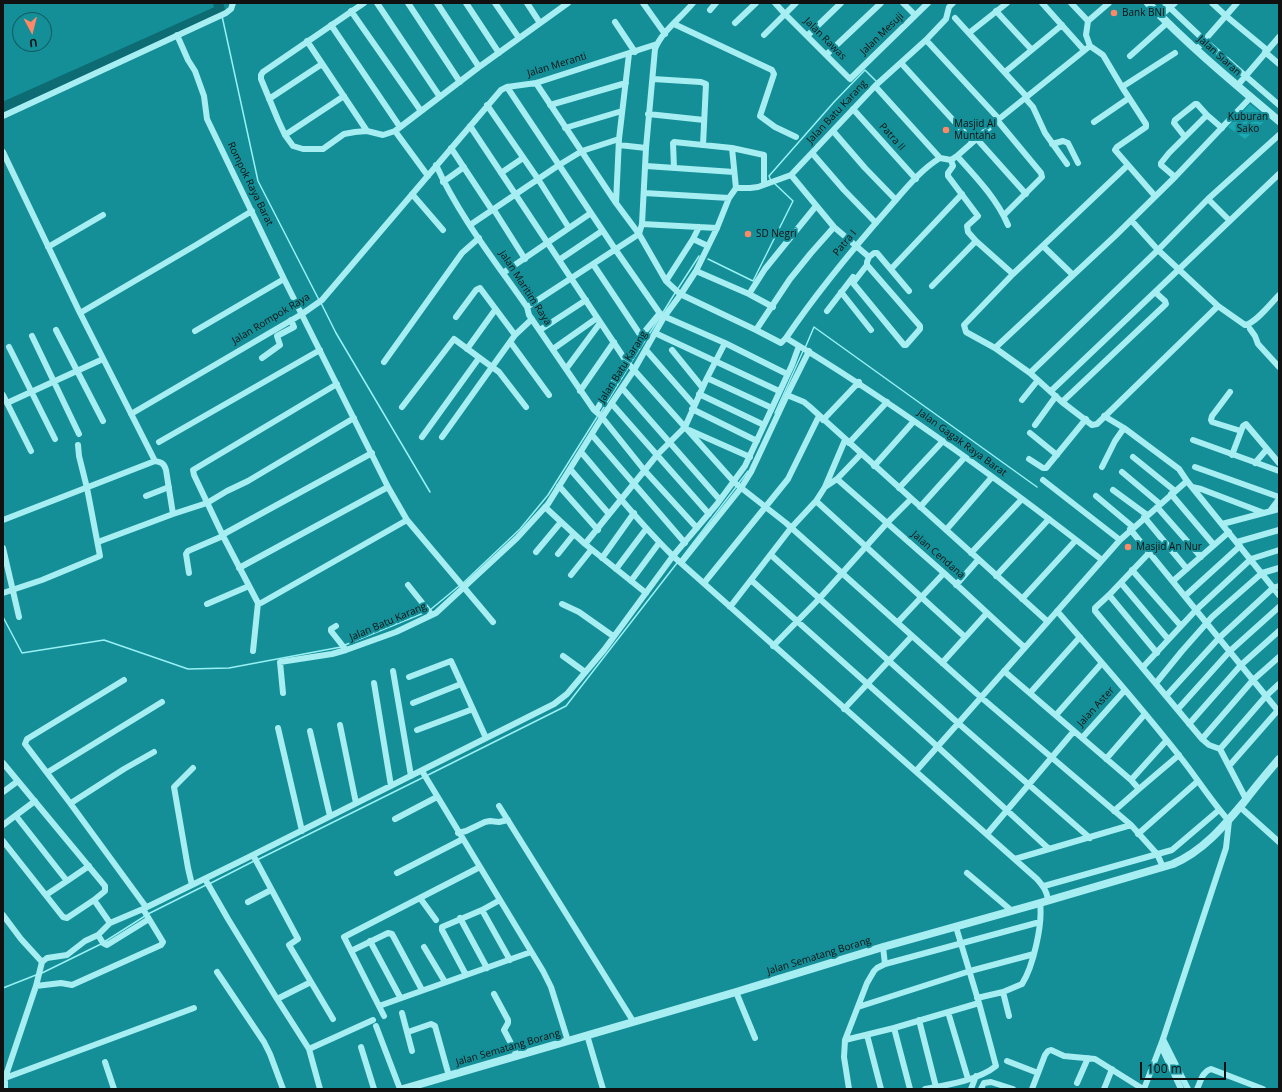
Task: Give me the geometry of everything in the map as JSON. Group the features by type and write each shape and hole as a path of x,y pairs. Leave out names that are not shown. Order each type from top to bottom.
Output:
{"street":[{"path":"3,116 226,13 231,9 233,3"},
{"path":"364,3 262,73 262,79 269,99 285,135 293,146 303,149 323,149 344,134 367,131 383,135 398,129 479,67 540,23 559,6 568,3"},
{"path":"376,3 440,97"},
{"path":"408,3 460,82"},
{"path":"437,3 479,67"},
{"path":"466,3 499,53"},
{"path":"496,3 519,38"},
{"path":"527,3 540,23"},
{"path":"643,3 665,34"},
{"path":"527,307 638,234 642,224 648,114 653,79 654,54 657,44 692,3"},
{"path":"710,10 716,3"},
{"path":"735,23 756,3"},
{"name":"Jalan Rawas","path":"775,3 850,79"},
{"path":"764,35 796,3"},
{"path":"807,36 841,3"},
{"path":"826,55 881,3"},
{"path":"903,3 915,15"},
{"name":"Jalan Mesuji","path":"850,79 928,3"},
{"name":"Jalan Batu Karang","path":"283,693 280,662 332,654 343,647 396,632 431,613 436,613 517,538 545,507 592,435 599,414 612,404 622,388 630,365 646,350 662,315 696,271 717,228 729,198 736,188 750,188 777,181 791,175 875,86 926,40 946,19 949,7 953,3"},
{"path":"969,33 1007,3"},
{"path":"1042,3 1062,25 1087,48 1103,54 1146,126 1115,150 1155,196"},
{"path":"1071,3 1088,21"},
{"path":"1087,48 1086,35 1088,21 1109,3"},
{"name":"Jalan Siaran","path":"1148,3 1196,50 1279,121"},
{"path":"1212,3 1279,64"},
{"path":"1196,50 1237,3"},
{"path":"1160,16 1170,5 1204,40 1279,105"},
{"path":"351,11 421,111"},
{"path":"996,11 1031,49"},
{"path":"955,18 1026,97 1033,107 1045,133 1067,164"},
{"path":"615,22 632,53 622,111 616,203"},
{"path":"1130,56 1167,23"},
{"path":"674,24 772,70 774,74 760,116 776,127 796,137"},
{"path":"331,25 428,176 499,91 507,87 602,231 662,315 725,343 787,374"},
{"path":"1005,72 1031,49 1062,25"},
{"name":"Rompok Raya Barat","path":"177,35 188,60 195,71 204,96 207,119 284,279 388,487 406,520 492,622"},
{"path":"1237,86 1279,37"},
{"path":"926,40 998,120 1041,173 1042,178 1004,215"},
{"path":"307,41 367,131"},
{"name":"Jalan Meranti","path":"507,87 536,83 657,44"},
{"path":"875,86 940,158 951,160 1087,48"},
{"path":"1122,88 1175,53"},
{"path":"901,63 1026,194"},
{"path":"269,99 322,64"},
{"path":"653,79 705,83 707,86 703,145"},
{"path":"536,83 638,234 666,281 679,293 782,343 786,338 804,348"},
{"path":"550,105 626,83"},
{"path":"285,135 344,96"},
{"path":"995,348 1175,177 1251,97"},
{"path":"1094,122 1129,98"},
{"path":"1186,137 1174,123 1174,120 1195,104 1197,104 1222,128"},
{"path":"487,105 538,179 569,228"},
{"name":"Patra II","path":"853,109 916,179"},
{"path":"566,128 622,111"},
{"path":"648,114 704,120"},
{"path":"1175,177 1161,165 1161,163 1207,115"},
{"path":"470,126 514,195 630,365 737,485 791,528 898,622 980,697 1131,825 1156,854 1163,866"},
{"path":"833,131 865,168 896,200"},
{"path":"1030,373 1208,200 1279,135"},
{"path":"1052,144 1063,141 1068,143 1078,163"},
{"path":"470,225 582,151 619,142 646,148"},
{"path":"674,168 674,142 732,148 764,155 766,184"},
{"path":"451,148 525,259"},
{"path":"732,148 736,188"},
{"path":"3,152 80,313 155,461"},
{"path":"812,153 844,190 876,223"},
{"path":"957,156 977,178 1004,215 1008,225"},
{"path":"501,173 523,158"},
{"name":"Patra I","path":"786,338 825,284 855,246 916,179 932,163 940,158"},
{"path":"951,160 953,166 948,173 948,176 978,216 967,230 976,241 1013,274"},
{"name":"Jalan Maritim Raya","path":"436,165 444,182 470,225 527,307 532,319 580,391 645,470 697,528"},
{"path":"1128,165 1013,274 964,325 966,332 995,348 1030,373 1062,402 1094,425 1218,306"},
{"path":"646,166 734,172"},
{"path":"444,182 464,167"},
{"path":"1051,391 1180,270 1279,174"},
{"path":"791,175 834,228 855,246 868,262 920,326 920,329 906,345 904,345 853,283 868,262 874,254 877,253 909,291"},
{"name":"Jalan Rompok Raya","path":"131,414 302,314 322,300 428,176"},
{"path":"644,193 729,198"},
{"path":"412,194 443,230"},
{"path":"891,269 962,194"},
{"path":"1208,200 1230,221"},
{"path":"749,294 765,268 816,206"},
{"path":"80,313 252,211"},
{"path":"504,273 591,213"},
{"path":"48,247 103,215"},
{"path":"1131,220 1158,250 1218,306 1245,325 1249,324 1279,295"},
{"path":"642,224 717,228"},
{"path":"666,281 693,239 698,227"},
{"path":"756,330 798,269 834,228"},
{"path":"559,260 602,231"},
{"path":"384,362 462,252 479,238"},
{"path":"693,239 708,246"},
{"path":"932,286 976,241"},
{"path":"1043,246 1073,275"},
{"path":"827,311 841,292 868,262"},
{"path":"593,264 641,336"},
{"path":"696,271 749,294 773,307"},
{"path":"196,331 284,279"},
{"path":"456,317 476,290 480,288 515,335"},
{"path":"841,292 871,330"},
{"path":"1062,402 1166,304 1165,301 1155,292"},
{"path":"540,330 586,300"},
{"path":"467,349 495,310"},
{"path":"599,414 630,365 641,336 662,315"},
{"path":"442,437 511,343 515,335 532,319"},
{"path":"262,358 280,345 277,336 294,327 291,320"},
{"path":"553,349 599,320"},
{"path":"566,370 599,320"},
{"path":"1250,329 1258,344 1279,367"},
{"path":"56,330 103,421"},
{"path":"655,333 779,391"},
{"path":"32,336 79,434"},
{"path":"402,407 454,339 500,374 526,407"},
{"path":"580,391 614,342"},
{"path":"511,343 549,395"},
{"path":"585,544 598,530 609,514 635,484 657,455 686,428 702,387 725,343"},
{"path":"9,347 54,440"},
{"path":"5,1089 5,1078 36,986 41,965 47,958 67,955 85,941 100,939 108,944 146,913 192,885 207,883 330,816 411,776 424,775 486,738 554,704 567,694 614,636 646,593 678,560 737,485 787,374 804,348"},
{"path":"678,560 685,543 720,500 751,472 787,395 804,348"},
{"name":"Jalan Gagak Raya Barat","path":"804,348 859,382 943,441 1102,560"},
{"path":"159,442 320,350"},
{"path":"646,350 693,407 757,441"},
{"path":"672,350 702,387"},
{"path":"422,437 479,358"},
{"path":"7,403 103,359"},
{"path":"707,378 772,408"},
{"path":"1022,400 1038,380"},
{"path":"704,583 790,475 821,418 859,382"},
{"path":"253,651 258,604 207,503 193,470 337,384"},
{"path":"622,388 720,500"},
{"path":"1230,392 1212,416 1211,420 1212,422 1241,431"},
{"path":"699,394 764,425"},
{"path":"3,395 31,451"},
{"path":"787,395 804,402 1047,621"},
{"path":"1035,425 1056,396"},
{"path":"730,607 791,528 826,487 847,442 887,402"},
{"path":"612,404 709,514"},
{"path":"1104,416 1124,428 1179,469 1187,481 1262,573 1276,587 1279,595"},
{"path":"98,542 207,503 248,481 354,418"},
{"path":"1029,459 1045,468 1086,419"},
{"path":"874,466 914,421"},
{"path":"1232,455 1243,426 1246,424 1279,463"},
{"path":"686,428 750,456"},
{"path":"1102,467 1115,441 1124,428"},
{"path":"1030,433 1057,455"},
{"path":"592,435 685,543"},
{"path":"1194,440 1232,455 1279,470"},
{"path":"899,488 943,441"},
{"path":"3,593 99,558 101,554 79,456 78,445"},
{"path":"1255,463 1267,450"},
{"path":"581,452 659,543 773,646 1015,859 1044,886 1048,894 1048,900"},
{"path":"189,573 186,554 188,551 223,535 372,453"},
{"path":"826,487 837,479 861,454"},
{"path":"920,507 965,457"},
{"path":"1133,457 1173,492 1214,546"},
{"path":"3,520 155,461 161,462 164,465 173,514"},
{"path":"1195,467 1279,498 1267,512"},
{"path":"570,469 609,514"},
{"path":"1122,472 1158,505 1201,557"},
{"path":"946,530 992,477"},
{"name":"Jalan Cendana","path":"837,479 944,573 1024,647"},
{"path":"1043,480 1120,540"},
{"path":"916,771 1120,540 1187,481"},
{"path":"559,486 598,530"},
{"path":"146,496 169,487"},
{"path":"239,568 388,487"},
{"path":"1192,487 1267,512"},
{"path":"1113,490 1146,516 1187,569"},
{"path":"1096,496 1132,528 1149,553 1279,710 1229,766"},
{"path":"773,646 843,574 865,547 911,498"},
{"path":"971,553 1022,499"},
{"path":"816,500 865,547 965,637"},
{"path":"545,507 591,550 646,593"},
{"path":"1222,524 1279,509"},
{"path":"602,558 634,513"},
{"path":"996,576 1049,519"},
{"path":"258,604 406,520"},
{"path":"536,552 561,522"},
{"path":"616,569 646,529"},
{"path":"1185,596 1239,544 1279,530"},
{"path":"1173,581 1229,532"},
{"path":"558,554 574,534"},
{"path":"1022,599 1076,540"},
{"path":"631,581 659,543"},
{"path":"3,548 19,617"},
{"path":"571,575 591,550"},
{"path":"1143,667 1196,610 1251,559 1279,550"},
{"path":"1149,553 1095,608 1095,611 1202,739 1209,745 1220,749 1246,799"},
{"path":"771,555 888,661 1090,838"},
{"path":"956,585 978,560"},
{"path":"1156,683 1206,623 1262,573 1279,568"},
{"path":"1132,570 1181,626"},
{"path":"898,622 944,573"},
{"path":"751,580 938,746 1049,849"},
{"path":"1121,582 1168,639"},
{"path":"408,585 431,613"},
{"path":"207,604 249,586"},
{"path":"1166,696 1218,638 1276,587"},
{"path":"1109,595 1156,653"},
{"path":"562,604 579,612 614,636"},
{"path":"1178,710 1230,651 1279,607"},
{"path":"1032,1089 1045,1055 1048,1051 1052,1050 1064,1056 1095,1059 1144,1089 1162,1043 1226,848 1229,821 1219,810 1179,755 1057,611"},
{"path":"942,663 987,613"},
{"path":"336,626 330,630 343,647"},
{"path":"1189,724 1241,665 1279,631"},
{"path":"844,709 912,636"},
{"path":"1030,694 1080,637"},
{"path":"563,656 585,672"},
{"path":"1202,739 1253,680 1279,657"},
{"path":"408,677 451,661 486,738"},
{"path":"1056,715 1102,663"},
{"path":"1004,670 1140,789"},
{"path":"393,672 411,776"},
{"path":"36,986 61,983 72,985 161,945 163,942 146,913 71,803 25,744 25,741 124,680"},
{"path":"374,682 391,786"},
{"path":"413,703 461,684"},
{"path":"1220,749 1266,696 1279,684"},
{"name":"Jalan Aster","path":"1082,738 1125,690"},
{"path":"48,772 162,702"},
{"path":"417,730 473,709"},
{"path":"1106,758 1145,714"},
{"path":"340,725 356,803"},
{"path":"278,728 302,831"},
{"path":"310,731 330,816"},
{"path":"987,834 1074,731"},
{"path":"1131,780 1166,741"},
{"path":"71,803 154,752"},
{"path":"1114,811 1179,755"},
{"name":"Jalan Sematang Borang","path":"403,1089 568,1041 588,1041 633,1021 957,929 1012,911 1040,905 1048,900 1182,860 1197,851 1229,821 1279,759"},
{"path":"3,763 89,866 106,889 94,900 66,918 63,917 3,841"},
{"path":"192,885 174,787 194,768"},
{"path":"424,775 543,971 551,987 568,1041"},
{"path":"3,792 18,780"},
{"path":"1138,834 1198,781"},
{"path":"395,818 437,797"},
{"path":"3,825 35,801"},
{"path":"499,806 633,1021"},
{"path":"1240,807 1279,842"},
{"path":"1044,886 1172,850 1219,810"},
{"path":"16,816 67,881"},
{"path":"458,833 485,822 499,822 508,820"},
{"path":"1015,859 1131,825"},
{"path":"397,873 463,839"},
{"path":"254,858 298,939 289,945 333,1019"},
{"path":"46,895 89,866"},
{"path":"384,1016 344,937 480,867"},
{"path":"968,873 1012,911"},
{"path":"207,883 309,1049 320,1089"},
{"path":"248,902 271,890"},
{"path":"420,898 436,920"},
{"path":"94,900 110,923"},
{"path":"466,976 442,929 460,918 482,910 500,900"},
{"path":"845,1040 894,1028 948,1012 1022,984 1034,954 1040,919 1040,905"},
{"path":"482,910 510,960"},
{"path":"100,939 110,923 146,913"},
{"path":"3,915 41,965"},
{"path":"460,918 488,968"},
{"path":"849,1089 844,1057 845,1040 874,971 877,968 885,963 1040,919"},
{"path":"925,1089 968,1079 989,1071 996,1066 957,929"},
{"path":"351,951 388,933 392,934 422,990"},
{"path":"370,941 400,997"},
{"path":"424,947 445,982"},
{"path":"884,950 885,963"},
{"path":"379,1006 400,997 466,976 531,952"},
{"path":"858,1007 970,971 1034,954"},
{"path":"217,972 264,1042 283,1089"},
{"path":"277,999 312,982"},
{"path":"736,992 755,1038"},
{"path":"1003,992 1009,1016"},
{"path":"494,994 508,1020 504,1030 517,1055"},
{"path":"5,1078 194,1008"},
{"path":"948,1012 968,1079"},
{"path":"402,1013 412,1051"},
{"path":"919,1020 936,1087"},
{"path":"309,1049 374,1023 400,1089"},
{"path":"408,1032 431,1024 435,1026 449,1076"},
{"path":"894,1028 910,1089"},
{"path":"867,1035 881,1089"},
{"path":"588,1041 603,1089"},
{"path":"1162,1043 1181,1089"},
{"path":"1162,1043 1188,1089"},
{"path":"361,1047 374,1089"},
{"path":"1077,1083 1088,1058"},
{"path":"1007,1060 1038,1073"},
{"path":"105,1062 114,1089"},
{"path":"1104,1089 1112,1069"},
{"path":"1197,1089 1203,1074 1211,1069 1263,1089"},
{"path":"971,1089 976,1076"},
{"path":"981,1089 984,1083 991,1082 1013,1089"}],"green space":[{"name":"Kuburan Sako","path":"1250,104 1268,118 1245,139 1228,127"}],"waterway":[{"path":"3,107 220,10 218,3"},
{"path":"222,16 258,181 319,300"},
{"path":"771,181 769,176 834,102 865,70 876,81"},
{"path":"708,259 753,281 793,201 774,183"},
{"path":"677,290 699,256"},
{"path":"662,314 675,293"},
{"path":"321,303 336,333 430,492"},
{"path":"630,364 660,317"},
{"path":"805,348 814,327 1037,487"},
{"path":"775,413 803,351"},
{"path":"601,412 628,368"},
{"path":"462,584 520,529 548,495 597,417"},
{"path":"738,484 748,471"},
{"path":"680,560 736,487"},
{"path":"428,775 566,706 677,563"},
{"path":"430,610 459,586"},
{"path":"345,645 426,612"},
{"path":"3,617 22,653 104,640 188,669 229,668 341,647"},
{"path":"257,860 424,777"},
{"path":"209,884 254,861"},
{"path":"148,914 206,885"},
{"path":"104,942 145,916"},
{"path":"42,973 101,944"},
{"path":"3,988 36,975"}],"place":[{"name":"Bank BNI","path":"1114,13"},
{"name":"Masjid Al Muntaha","path":"946,130"},
{"name":"SD Negri","path":"748,234"},
{"name":"Masjid An Nur","path":"1128,547"}]}
